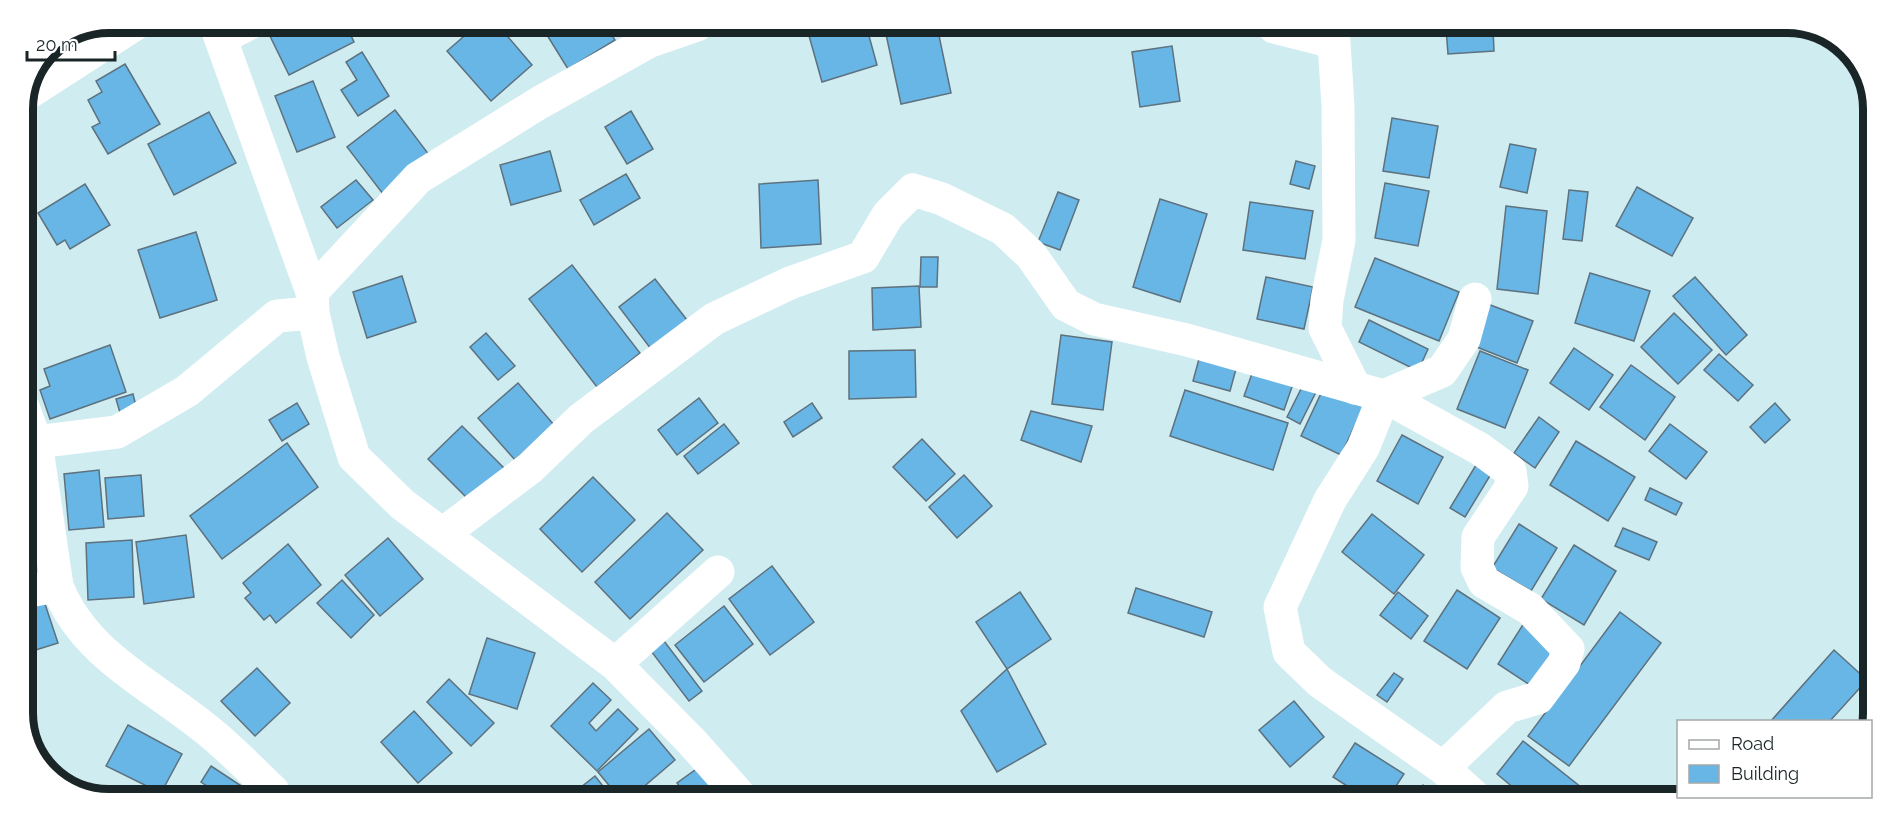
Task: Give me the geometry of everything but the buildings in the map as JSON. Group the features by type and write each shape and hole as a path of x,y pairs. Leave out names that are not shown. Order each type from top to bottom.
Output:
{"street":[{"path":"36,88 121,33"},
{"path":"231,33 312,303 354,457 402,504 444,533 615,663 692,742 734,789"},
{"path":"36,442 117,432 187,391 277,316 312,303 418,178 539,103 642,33"},
{"path":"1333,35 1338,106 1340,240 1326,300 1325,328 1370,392 1363,448 1330,500 1280,607 1289,652 1320,682 1443,768 1466,789"},
{"path":"444,533 530,468 581,419 714,319 790,283 863,257 888,215 913,190 942,199 1003,229 1031,255 1066,305 1094,319 1187,340 1370,392 1415,411 1449,434 1480,449 1510,471 1512,486 1478,537 1477,567 1484,582 1530,609 1568,649 1564,663 1538,698 1507,707 1443,768"},
{"path":"1370,392 1442,371 1464,339 1475,299"},
{"path":"33,434 57,586 65,608 98,650 207,729 271,789"},
{"path":"615,663 718,572"},
{"path":"33,590 57,586"}]}
